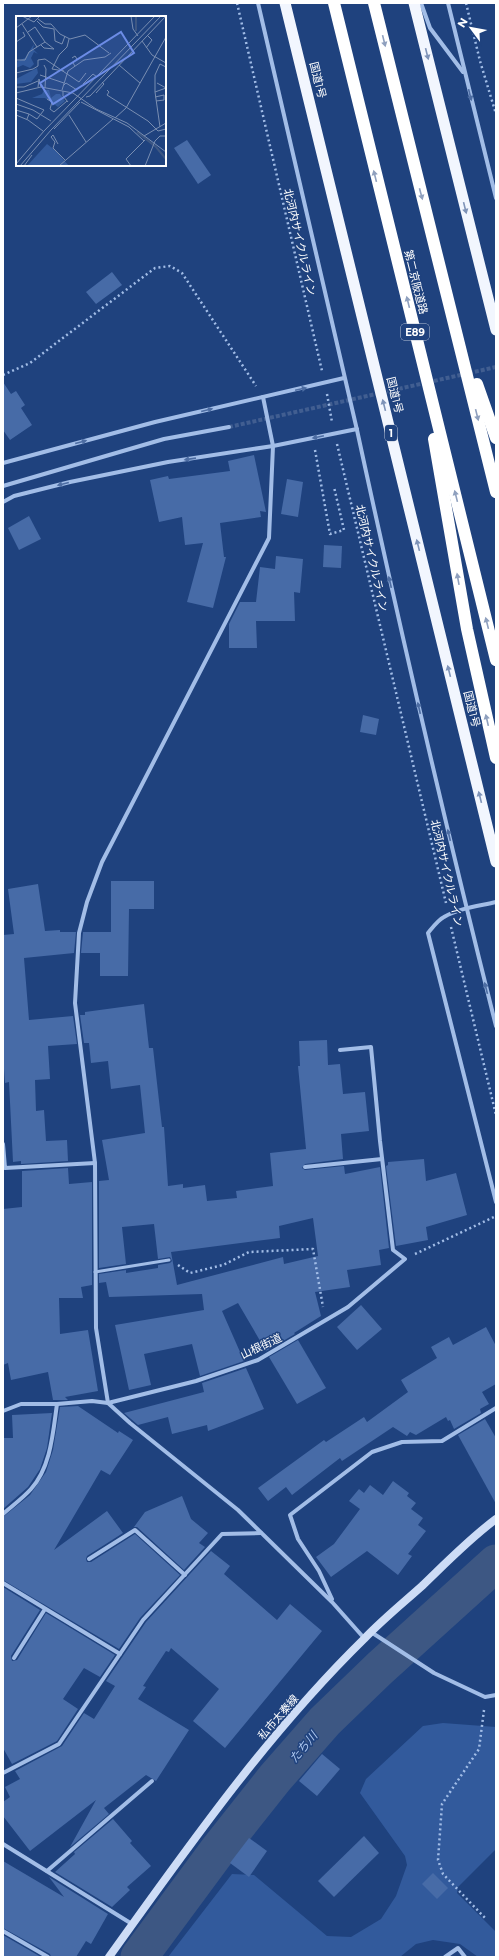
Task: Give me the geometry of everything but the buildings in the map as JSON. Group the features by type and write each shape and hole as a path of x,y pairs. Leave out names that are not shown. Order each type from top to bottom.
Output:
{"highway":[{"name":"国道1号","path":"285,3 496,862"},
{"name":"第二京阪道路","path":"334,3 496,660"},
{"path":"374,3 418,185 455,325 496,492"},
{"path":"414,3 496,330"},
{"path":"455,325 496,438"},
{"path":"417,339 466,629 496,758"}],"main road":[{"name":"私市太秦線","path":"109,1957 192,1841 249,1768 302,1705 364,1638 474,1536 496,1519"}],"street":[{"path":"258,3 466,909 496,1026"},
{"path":"421,3 430,28 465,74"},
{"path":"448,3 496,198"},
{"path":"3,464 155,422 325,384 344,378"},
{"path":"263,397 273,446 269,538 102,862 86,902 79,932 75,1003 96,1163 96,1328 108,1403 130,1423 238,1510 332,1602 364,1638"},
{"path":"3,486 164,439 229,427"},
{"path":"3,502 14,496 70,482 168,462 273,446 357,430"},
{"path":"496,902 461,909 443,917 428,932 496,1202"},
{"path":"340,1050 371,1048 393,1250 405,1259"},
{"path":"3,1144 5,1168 96,1163"},
{"path":"305,1167 382,1159"},
{"name":"山根街道","path":"3,1411 21,1404 58,1404 92,1401 108,1403 196,1381 258,1360 325,1322 348,1307 405,1259"},
{"path":"3,1514 32,1488 43,1469 51,1443 58,1404"},
{"path":"332,1602 319,1571 298,1539 290,1515 372,1452 402,1442 442,1441 496,1408"},
{"path":"89,1559 135,1530 185,1575"},
{"path":"3,1773 59,1744 143,1620 222,1534 261,1534"},
{"path":"3,1583 120,1654"},
{"path":"14,1658 45,1609"},
{"path":"371,1632 434,1673 485,1697 496,1695"},
{"path":"47,1871 152,1781"},
{"path":"3,1844 133,1924"},
{"path":"3,1931 48,1957"},
{"path":"445,1957 458,1948 465,1957"}],"lane":[{"path":"95,1272 170,1260"}],"path":[{"name":"北河内サイクルライン","path":"237,3 337,442 496,1115"},
{"path":"466,3 480,61 496,114"},
{"path":"3,374 30,363 155,268 170,266 182,273 263,397"},
{"path":"329,444 337,442"},
{"path":"315,448 330,534 344,530 334,487"},
{"path":"405,1259 496,1216"},
{"path":"170,1260 190,1273 223,1265 249,1252 313,1249 325,1322"},
{"path":"485,1697 479,1749 442,1804 438,1860 443,1874 486,1919"}],"shaded area":[{"path":"443,1723 496,1727 496,1849 458,1887 457,1893 496,1932 496,1957 478,1957 460,1944 433,1940 416,1944 400,1957 168,1957 232,1874 254,1875 327,1936 351,1937 381,1919 396,1896 407,1865 405,1856 360,1793 366,1779 423,1726"}],"waterway":[{"name":"たち川","path":"139,1957 218,1850 275,1778 325,1721 380,1668 496,1563"}],"tunnel":[{"path":"229,427 496,367"}]}
